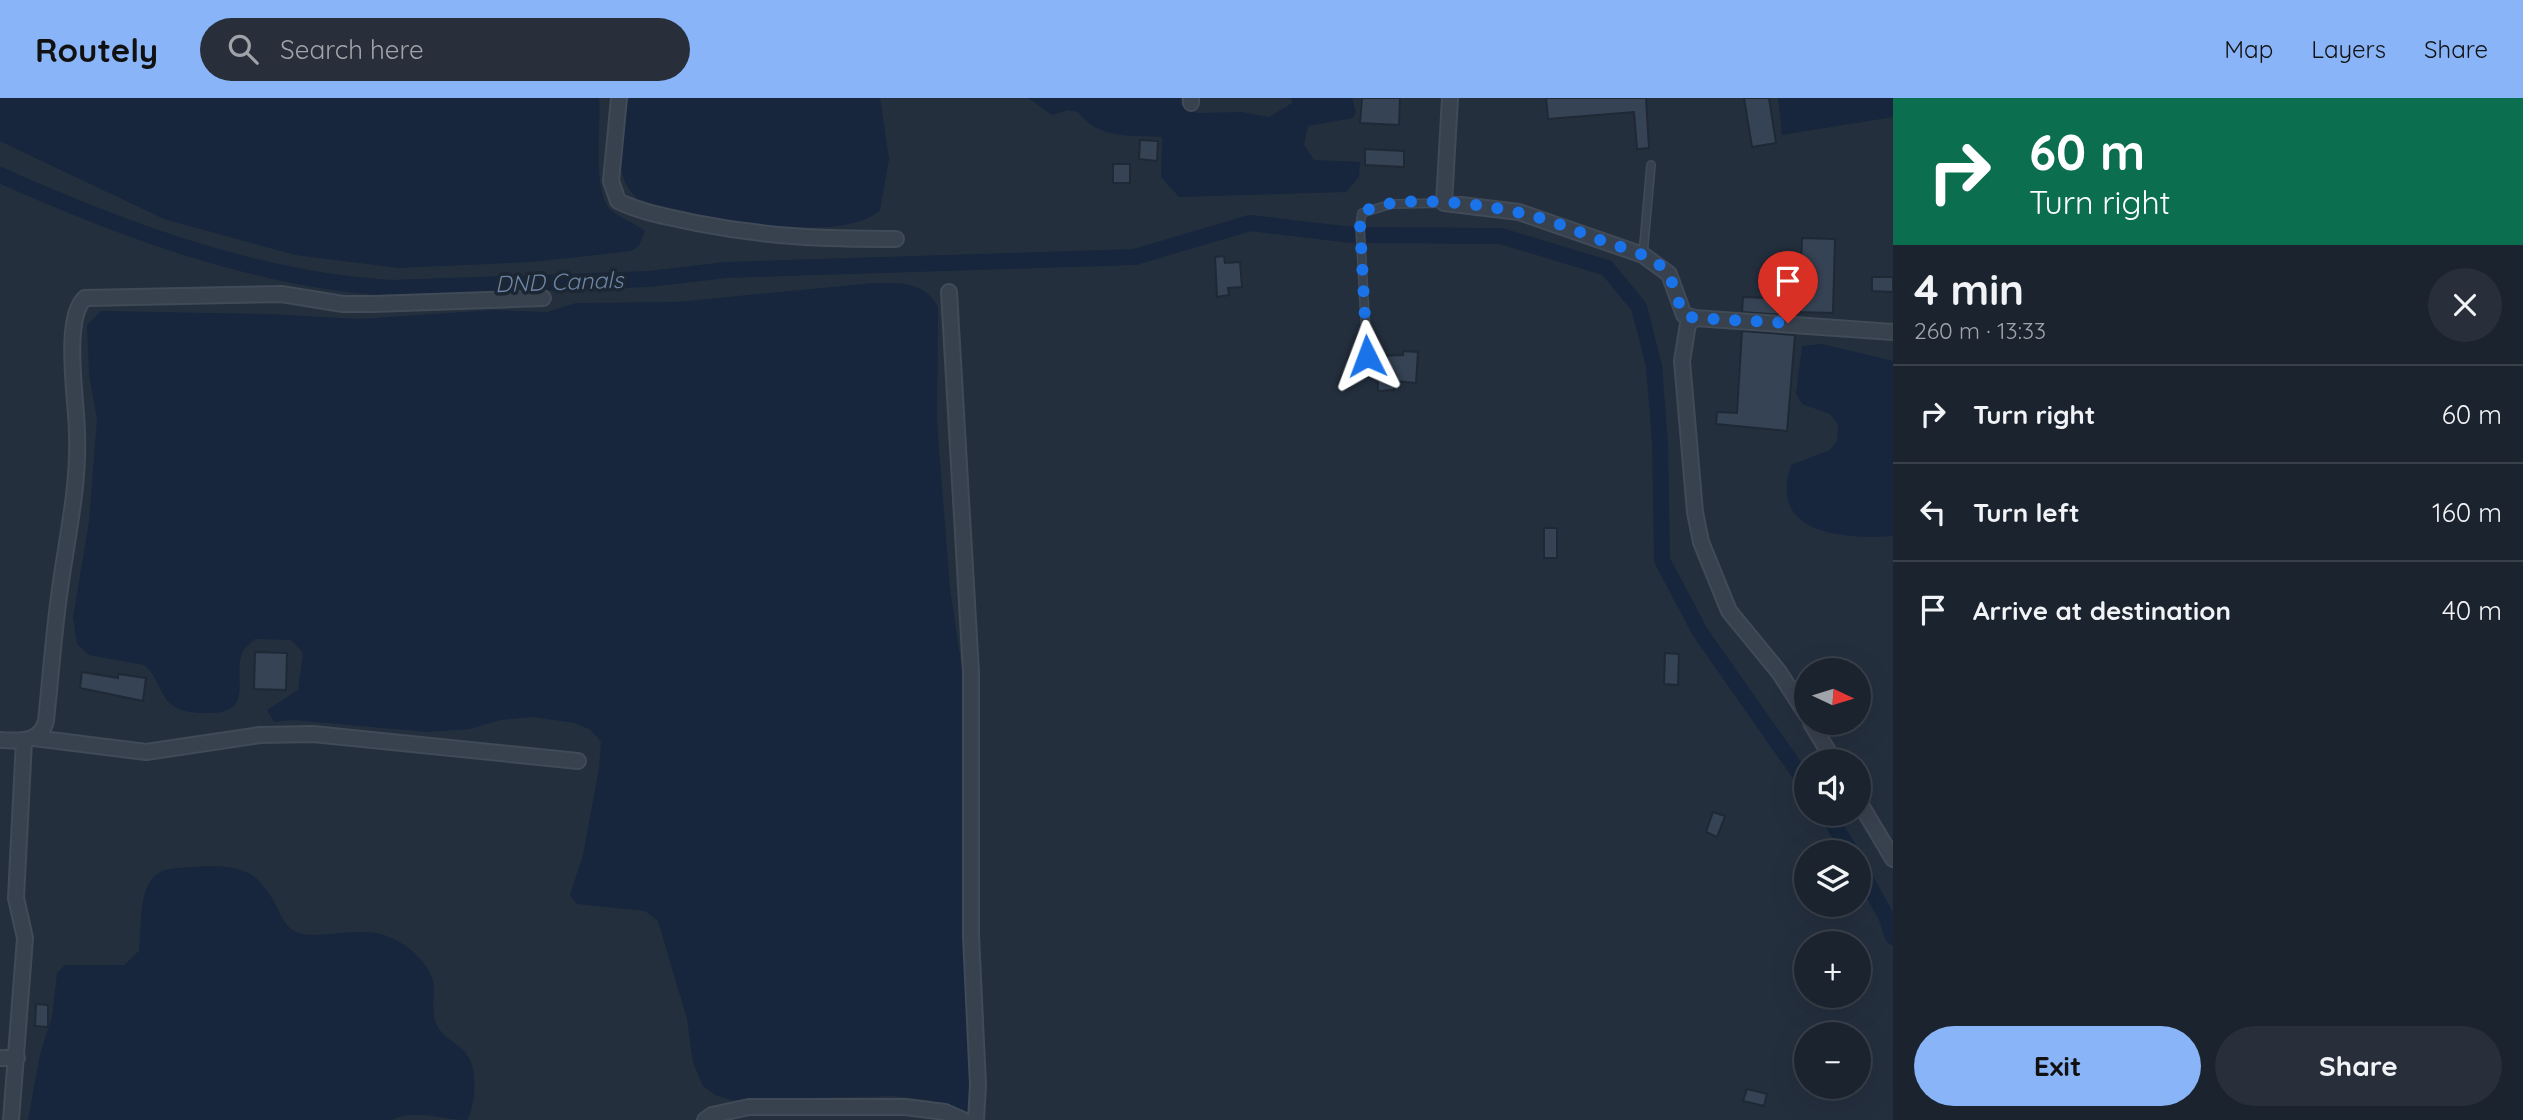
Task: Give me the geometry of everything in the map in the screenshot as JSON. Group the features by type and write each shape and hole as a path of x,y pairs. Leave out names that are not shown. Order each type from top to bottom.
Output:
{"street":[{"path":"618,98 611,181 618,201 658,215 726,230 792,238 896,239"},
{"path":"1450,98 1444,203 1519,212 1643,255 1669,274 1676,301 1684,315 1893,332"},
{"path":"949,292 971,672 971,936 978,1085 976,1120"},
{"path":"29,739 40,734 46,720 57,611 72,524 78,436 71,363 79,303 85,298 251,297 281,294 343,303 373,304 543,298"},
{"path":"1695,318 1688,324 1682,361 1695,512 1701,542 1729,611 1779,672 1794,695"},
{"path":"0,740 29,739 146,752 260,735 313,734 578,761"},
{"path":"11,1120 25,938 16,898 29,739"},
{"path":"1871,818 1889,843 1893,859"},
{"path":"0,1058 17,1058"},
{"path":"705,1120 712,1115 749,1107 905,1107 945,1112 963,1120"}],"lane":[{"path":"1643,255 1651,165"},
{"path":"1367,356 1360,225 1362,213 1391,204 1444,203"}],"water":[{"path":"0,98 599,98 599,175 606,202 616,214 645,231 639,246 631,251 533,262 399,268 295,255 164,219 0,141"},
{"path":"629,98 880,98 889,159 880,210 860,221 832,227 799,227 726,220 638,199 623,177 621,165 621,138"},
{"path":"1028,98 1180,98 1181,105 1197,113 1242,112 1269,117 1292,103 1291,98 1352,98 1356,112 1353,118 1308,126 1304,145 1314,160 1360,162 1359,177 1346,192 1179,197 1161,177 1162,137 1127,136 1106,132 1086,121 1078,112 1068,110 1052,115"},
{"path":"1778,98 1893,98 1893,117 1782,135"},
{"path":"874,283 911,285 926,292 938,307 937,423 950,588 966,696 974,1078 969,1117 929,1100 892,1096 732,1100 715,1095 703,1086 693,1063 687,1019 658,921 645,911 577,904 570,895 583,855 599,768 601,742 591,730 575,723 533,717 500,720 470,729 428,732 293,720 274,722 267,710 298,690 303,653 291,640 255,639 243,651 240,661 240,691 233,707 209,713 190,712 176,708 168,701 144,665 89,655 77,644 73,617 89,521 97,419 89,374 87,325 101,311 269,314 359,319 494,310 547,312 576,303 676,302"},
{"path":"1822,344 1893,361 1893,536 1834,534 1815,528 1800,519 1790,506 1787,489 1791,465 1830,450 1837,441 1838,425 1830,414 1802,404 1796,393 1802,346"},
{"path":"202,866 237,869 254,877 269,893 285,923 294,931 312,935 373,932 392,938 414,952 426,966 433,981 433,1013 439,1028 466,1053 472,1064 474,1098 467,1120 409,1115 392,1120 28,1120 40,1054 52,1017 57,973 65,965 124,965 139,951 143,903 151,881 158,873 169,869"}],"building":[{"path":"1362,98 1400,98 1399,125 1360,123"},
{"path":"1546,98 1646,98 1649,148 1637,149 1634,112 1548,119"},
{"path":"1744,98 1769,98 1776,143 1752,147"},
{"path":"1140,140 1158,141 1157,161 1139,159"},
{"path":"1365,149 1404,151 1404,167 1365,165"},
{"path":"1113,164 1130,164 1130,183 1113,183"},
{"path":"1802,238 1835,239 1833,313 1797,312 1797,316 1742,312 1743,297 1764,298 1767,265 1801,267"},
{"path":"1224,256 1225,263 1240,262 1242,287 1228,288 1229,295 1217,297 1215,257"},
{"path":"1872,277 1893,277 1893,292 1872,291"},
{"path":"1742,331 1795,335 1787,431 1716,424 1717,412 1737,413"},
{"path":"1403,351 1418,352 1416,383 1394,381 1394,390 1378,391 1377,356 1403,355"},
{"path":"1544,528 1557,528 1557,558 1544,558"},
{"path":"255,652 287,653 286,690 254,689"},
{"path":"1665,653 1679,654 1678,685 1664,684"},
{"path":"82,672 118,678 118,674 146,678 143,701 80,688"},
{"path":"1713,812 1725,816 1717,837 1706,832"},
{"path":"36,1004 48,1005 48,1027 35,1026"},
{"path":"1747,1089 1767,1094 1764,1106 1743,1101"}],"waterway":[{"name":"DND Canals","path":"0,175 94,215 192,249 291,275 392,288 649,279 726,270 1135,257 1250,223 1352,235 1501,236 1607,268 1639,307 1654,366 1660,443 1662,560 1700,632 1794,766"},
{"path":"1835,826 1843,840"},
{"path":"1871,889 1886,916 1893,937"}],"route":[{"path":"1367,356 1360,225 1362,213 1391,204 1444,203 1519,212 1555,222 1643,255 1661,266 1669,274 1676,301 1684,315 1695,318 1788,323"}]}
